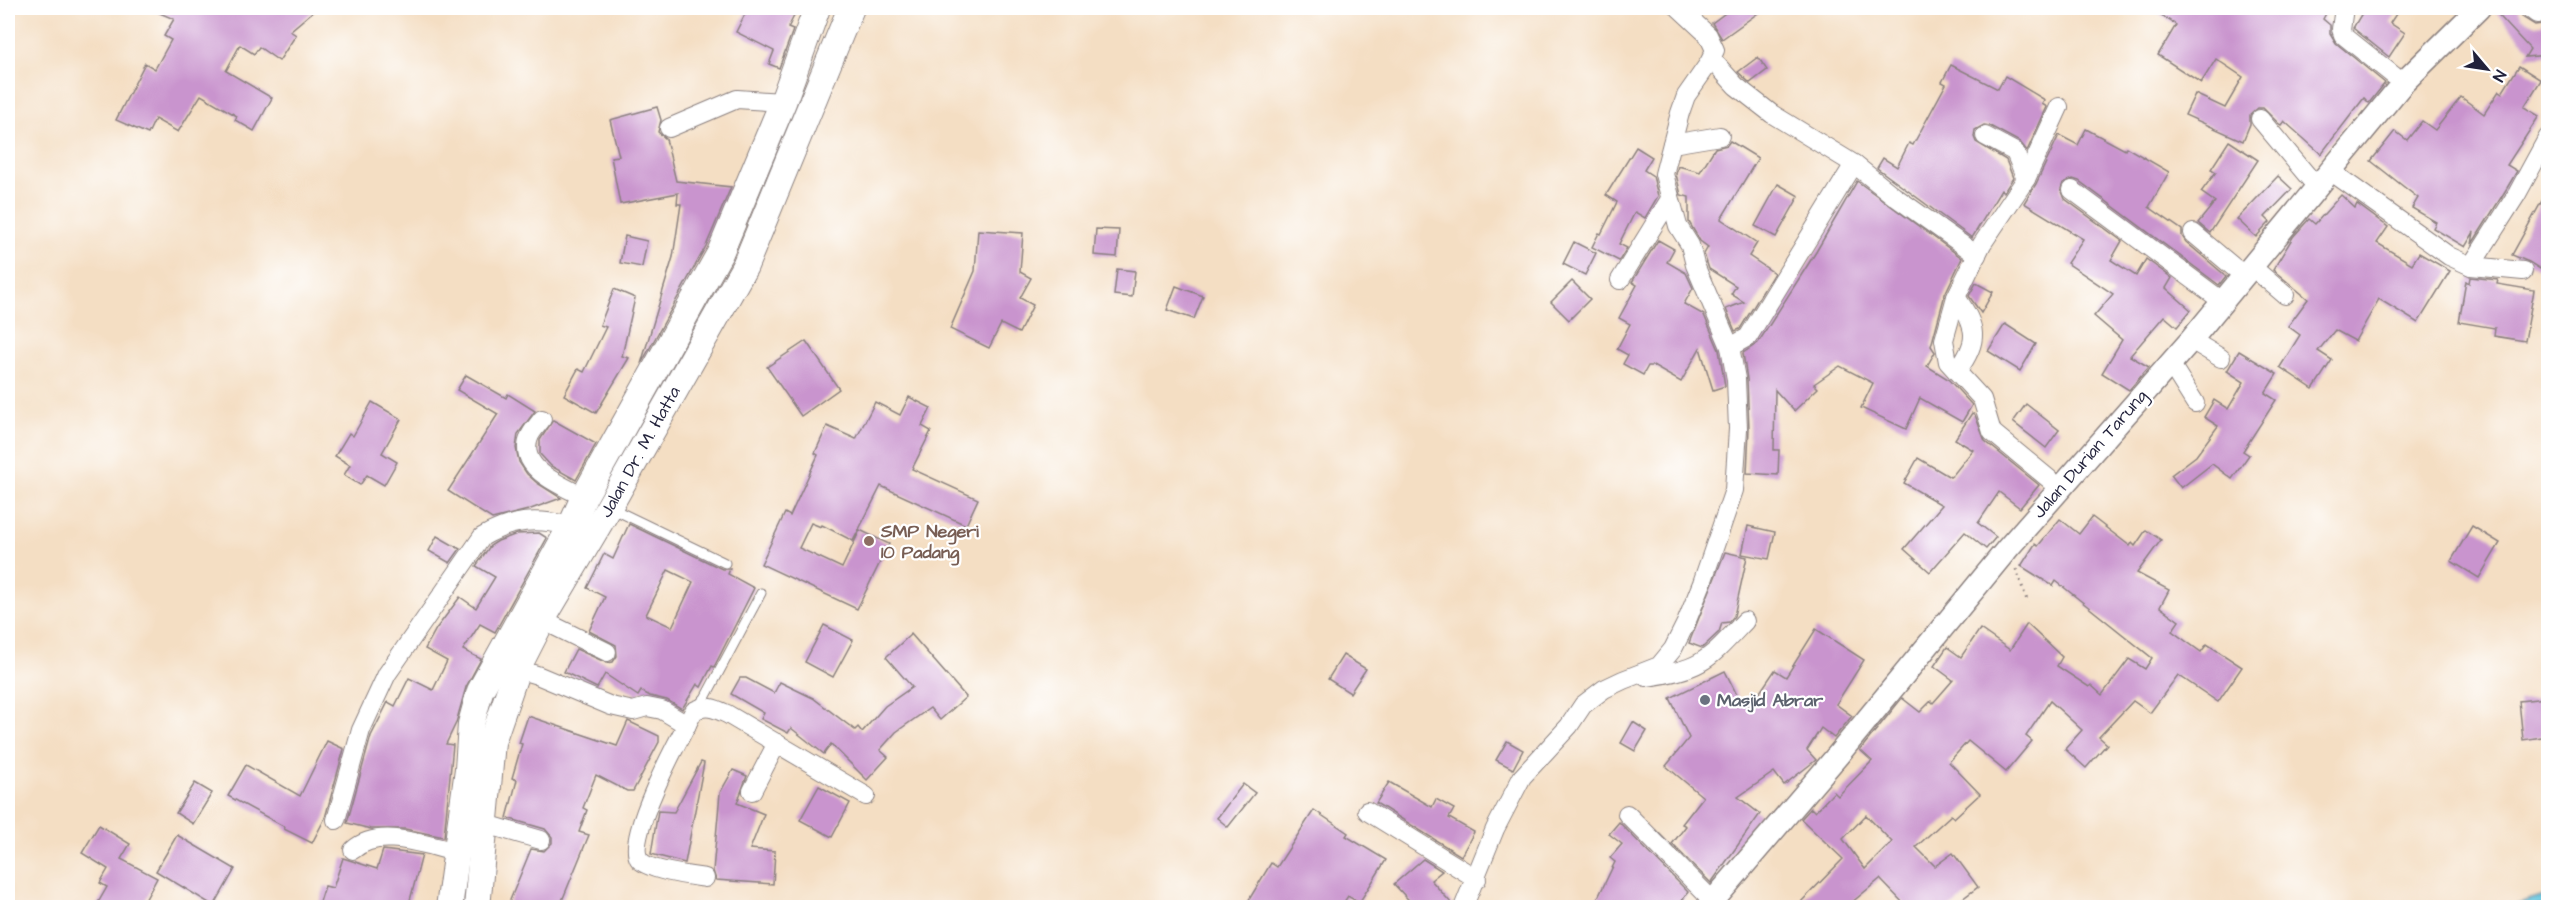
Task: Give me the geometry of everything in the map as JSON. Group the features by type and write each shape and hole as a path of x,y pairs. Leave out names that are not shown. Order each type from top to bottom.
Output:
{"main road":[{"name":"Jalan Dr. M. Hatta","path":"449,908 468,769 471,724 480,691 571,526 584,497 720,253 783,102 818,8"},
{"name":"Jalan Dr. M. Hatta","path":"477,908 492,742 517,669 542,620 609,507 745,266 851,8"}],"street":[{"path":"1463,908 1496,829 1522,777 1569,726 1583,705 1604,689 1659,666 1673,649 1690,613 1734,490 1738,429 1736,379 1730,347 1695,265 1690,245 1678,225 1677,214 1670,199 1664,174 1686,96 1710,63 1715,50 1708,34 1679,8"},
{"path":"2344,8 2341,29 2343,34 2403,83"},
{"name":"Jalan Durian Tarung","path":"1710,904 1838,755 2008,548 2191,340 2403,83 2479,8"},
{"path":"1710,63 1717,64 1736,86 1772,114 1854,164 1894,196 1977,255"},
{"path":"669,128 737,99 783,102"},
{"path":"2059,107 2026,179 1977,255 1956,297 1944,340 1948,362 1982,399 1992,432 2060,488"},
{"path":"2260,119 2323,178 2449,256 2471,266 2523,271"},
{"path":"1672,144 1720,136"},
{"path":"1985,136 2015,152 2026,179"},
{"path":"2471,266 2517,194 2548,137"},
{"path":"1730,347 1748,337 1854,164"},
{"path":"2072,190 2222,301"},
{"path":"1620,280 1670,199"},
{"path":"2193,233 2285,295"},
{"path":"1956,297 1970,318 1973,331 1972,345 1957,371"},
{"path":"2191,340 2221,358"},
{"path":"2169,363 2195,403"},
{"path":"542,419 529,438 528,445 529,456 535,470 584,497"},
{"path":"336,820 361,730 387,674 482,537 506,525 543,519 571,526"},
{"path":"542,620 607,652"},
{"path":"1623,680 1665,675 1692,668 1710,657 1745,621"},
{"path":"517,669 611,706 633,711 647,707 690,718"},
{"path":"705,878 675,873 643,863 638,852 640,830 653,793 690,718 700,708 715,708 866,796"},
{"path":"752,791 777,743"},
{"path":"1367,811 1477,879"},
{"path":"1627,814 1710,904"},
{"path":"486,824 541,840"},
{"path":"353,850 361,843 385,839 403,840 457,852"}],"lane":[{"path":"609,507 725,563"},
{"path":"690,718 705,698 761,593"}],"path":[{"path":"2008,548 2028,603"}],"water":[{"path":"2548,895 2548,907 2509,907"}],"building":[{"path":"148,8 317,8 290,31 296,35 279,61 259,47 254,54 240,45 226,71 272,98 254,131 235,120 237,116 201,95 178,132 155,119 148,134 116,120 145,63 155,69 171,40 164,36 174,19"},
{"path":"748,8 798,8 788,28 793,30 779,68 769,64 774,51 736,32"},
{"path":"1732,8 1765,8 1722,39 1712,23"},
{"path":"2151,8 2329,8 2323,19 2330,25 2330,33 2336,43 2385,83 2369,103 2364,98 2321,154 2284,121 2281,125 2279,124 2263,108 2258,108 2250,115 2250,124 2243,141 2185,115 2195,94 2225,108 2243,77 2216,59 2201,83 2158,55 2176,25"},
{"path":"2365,8 2400,8 2390,23 2405,33 2389,57 2353,28"},
{"path":"2492,8 2517,8 2522,17 2535,25 2542,24 2548,17 2548,55 2525,57 2530,49"},
{"path":"1758,57 1767,70 1750,83 1738,72"},
{"path":"1951,65 1998,89 2005,76 2045,100 2042,104 2047,107 2027,151 2020,142 1990,126 1984,125 1975,130 1976,142 2006,160 2013,178 2004,192 2001,190 1972,238 1877,168 1883,158 1897,167 1909,143 1913,145 1946,84 1942,82"},
{"path":"2519,66 2541,80 2524,107 2539,116 2507,165 2517,171 2472,244 2474,232 2465,247 2433,228 2436,222 2412,208 2418,198 2371,161 2395,131 2407,140 2422,121 2435,130 2461,97 2484,114 2499,91 2502,93"},
{"path":"657,107 661,120 658,132 666,139 676,181 731,187 706,246 641,364 673,257 681,204 677,204 678,193 620,204 611,157 619,156 610,120"},
{"path":"2086,129 2125,150 2126,147 2169,172 2149,207 2182,230 2182,236 2186,242 2226,276 2219,285 2079,181 2073,179 2063,183 2061,189 2065,199 2122,241 2111,260 2136,276 2146,259 2172,278 2166,288 2191,310 2177,327 2164,316 2130,356 2149,367 2129,390 2102,373 2122,340 2094,316 2113,294 2067,263 2083,239 2024,203 2036,184 2059,135 2078,145"},
{"path":"1730,141 1758,158 1721,219 1757,243 1749,256 1774,273 1740,329 1735,331 1726,309 1744,302 1731,294 1736,286 1709,269 1704,254 1708,247 1700,241 1689,222 1689,197 1681,195 1676,174 1678,166 1700,172 1715,148 1727,145"},
{"path":"2229,141 2258,160 2210,233 2198,223 2215,202 2201,192 2216,172 2211,169"},
{"path":"1636,147 1652,157 1644,170 1653,176 1658,196 1645,218 1635,212 1619,244 1627,248 1619,261 1592,247 1617,202 1606,195"},
{"path":"2278,176 2292,189 2265,217 2270,222 2256,237 2237,219"},
{"path":"1857,181 1962,258 1945,294 1931,346 1935,352 1927,366 1948,379 1972,405 1962,422 1920,398 1906,429 1861,408 1873,383 1840,366 1814,384 1818,388 1794,411 1775,390 1774,450 1779,450 1778,475 1747,473 1749,429 1747,379 1743,353 1758,343 1816,252"},
{"path":"1778,184 1799,196 1776,237 1755,226"},
{"path":"2548,190 2548,253 2540,269 2512,255"},
{"path":"2341,195 2355,208 2357,204 2388,227 2377,243 2412,264 2419,253 2450,271 2418,323 2379,299 2355,341 2335,330 2318,351 2332,360 2313,389 2280,367 2300,335 2288,326 2308,299 2273,270 2293,237 2309,219 2315,224"},
{"path":"1096,229 1119,230 1117,257 1094,255"},
{"path":"978,230 1023,233 1020,272 1031,278 1020,298 1033,305 1019,333 1001,324 989,348 950,329 975,271"},
{"path":"625,236 647,241 642,267 620,263"},
{"path":"1658,240 1674,249 1667,262 1686,273 1693,288 1684,304 1704,315 1719,350 1725,386 1713,390 1700,348 1681,382 1653,366 1648,366 1643,375 1623,364 1628,355 1617,349 1630,324 1619,318 1637,285 1632,282"},
{"path":"1574,242 1596,253 1585,275 1563,264"},
{"path":"1117,269 1135,271 1132,297 1114,295"},
{"path":"2470,277 2498,280 2497,284 2534,290 2525,341 2494,336 2495,328 2459,322 2466,281 2469,283"},
{"path":"1572,281 1590,299 1569,320 1551,302"},
{"path":"1976,283 1993,292 1981,313 1969,296"},
{"path":"1176,286 1203,296 1194,319 1167,310"},
{"path":"614,289 635,298 622,356 629,358 596,413 564,395 578,369 584,372 606,327 600,325"},
{"path":"2005,324 2036,344 2020,371 1988,351"},
{"path":"806,341 839,389 801,416 767,367"},
{"path":"2239,351 2277,374 2265,393 2276,400 2243,451 2249,455 2232,479 2212,464 2181,488 2171,475 2196,456 2218,426 2204,417 2214,400 2228,409 2244,382 2227,371"},
{"path":"466,375 506,398 508,394 535,411 518,434 516,448 519,462 537,483 561,498 528,510 492,519 448,491 498,414 457,390"},
{"path":"909,397 931,408 922,426 931,431 912,469 978,499 966,525 881,486 853,541 822,525 821,527 811,523 799,548 842,568 860,530 889,544 857,609 761,564 785,513 790,516 818,455 815,453 827,426 856,439 875,402 900,415"},
{"path":"372,402 401,419 382,453 397,462 384,485 367,475 360,485 344,475 350,465 335,456 349,433 353,436"},
{"path":"2026,404 2059,430 2046,448 2013,422"},
{"path":"1972,413 1975,415 1985,441 2039,485 2020,508 1999,492 1978,523 1996,537 1986,549 1965,532 1930,572 1904,549 1942,505 1904,483 1918,458 1950,477 1953,475 1973,450 1955,439"},
{"path":"553,420 596,444 576,480 551,466 540,454 540,440"},
{"path":"2092,517 2130,546 2132,543 2135,546 2146,530 2161,540 2137,573 2169,590 2160,607 2179,621 2172,631 2201,652 2207,644 2242,667 2218,702 2178,675 2150,713 2133,701 2099,737 2107,744 2086,768 2065,749 2082,730 2050,701 2026,736 2032,741 2006,772 1968,741 1949,762 1980,794 1954,818 1951,815 1916,847 1935,866 1953,853 1978,887 1950,908 1908,908 1880,879 1845,908 1795,908 1843,859 1801,819 1811,808 1815,812 1834,792 1838,796 1872,761 1860,750 1902,698 1920,712 1931,701 1933,703 1953,680 1934,666 1947,647 1961,657 1980,629 2010,650 2027,624 2062,657 2057,666 2089,687 2091,685 2102,695 2129,659 2145,669 2152,658 2056,581 2053,586 2021,566 2035,544 2038,546 2060,519 2079,534","holes":["1866,815 1892,842 1865,869 1843,839"]},
{"path":"629,524 722,569 730,569 728,574 754,588 714,667 712,666 701,687 697,684 682,709 667,700 641,691 638,696 605,674 597,688 564,672 576,649 607,663 613,662 617,656 616,645 589,631 605,597 587,588 604,554 613,559","holes":["668,570 693,582 672,627 646,615"]},
{"path":"1748,526 1775,532 1769,559 1742,554"},
{"path":"2472,526 2500,543 2479,578 2451,561"},
{"path":"539,533 547,538 495,632 480,624 463,650 481,659 466,687 456,723 446,744 453,745 444,837 405,829 371,829 347,823 371,736 388,702 395,706 409,678 433,690 447,661 425,649 436,629 460,597 476,608 495,577 476,566 490,546 498,541 517,534"},
{"path":"437,536 460,549 450,563 429,551"},
{"path":"1725,552 1747,557 1734,616 1729,622 1722,623 1719,632 1702,648 1689,643"},
{"path":"824,625 853,640 833,677 805,662"},
{"path":"1816,629 1864,660 1836,704 1852,716 1834,738 1821,728 1807,750 1816,760 1784,785 1774,772 1738,797 1760,814 1711,883 1672,844 1686,826 1682,824 1703,797 1666,766 1689,738 1670,698 1725,671 1741,703 1745,700 1750,707 1775,670 1786,677"},
{"path":"911,634 966,697 940,720 930,708 896,732 880,750 888,757 867,780 831,744 824,754 791,728 788,733 761,719 764,713 731,694 740,678 746,678 774,693 780,682 813,698 855,730 858,727 862,732 885,706 912,687 886,657"},
{"path":"1343,655 1366,669 1350,693 1328,679"},
{"path":"2546,698 2548,736 2523,740 2519,701"},
{"path":"528,716 617,746 628,721 659,736 659,742 633,791 627,791 596,775 583,808 587,810 579,832 589,835 559,908 516,908 508,905 531,849 544,851 552,843 552,837 545,829 507,818 517,780 512,778 522,744 519,743"},
{"path":"1633,722 1647,731 1635,751 1621,743"},
{"path":"327,741 344,749 325,818 312,843 228,796 246,765 300,796"},
{"path":"1507,741 1523,750 1513,769 1496,760"},
{"path":"701,762 704,763 685,863 651,854 658,811 674,812"},
{"path":"733,770 747,776 737,803 764,814 750,849 775,851 773,884 716,880 713,871 720,793"},
{"path":"1389,782 1432,807 1436,799 1454,809 1449,818 1474,832 1461,856 1376,803"},
{"path":"195,783 212,793 193,824 176,813"},
{"path":"1243,784 1255,793 1228,827 1217,818"},
{"path":"819,786 850,803 832,837 800,820"},
{"path":"1314,810 1348,833 1346,836 1386,860 1359,903 1348,896 1340,908 1244,908 1271,863 1277,867"},
{"path":"1619,822 1688,892 1677,908 1593,908 1615,862 1610,858 1622,844 1609,834"},
{"path":"99,825 130,844 121,859 157,878 141,908 95,908 107,887 100,883 108,869 82,853"},
{"path":"177,835 235,869 214,906 156,871"},
{"path":"383,850 422,855 408,908 318,908 325,886 333,888 343,858 377,869"},
{"path":"1423,859 1442,871 1431,880 1452,904 1452,908 1416,908 1394,884"}],"place":[{"name":"SMP Negeri 10 Padang","path":"869,541"},
{"name":"Masjid Abrar","path":"1705,700"}]}
